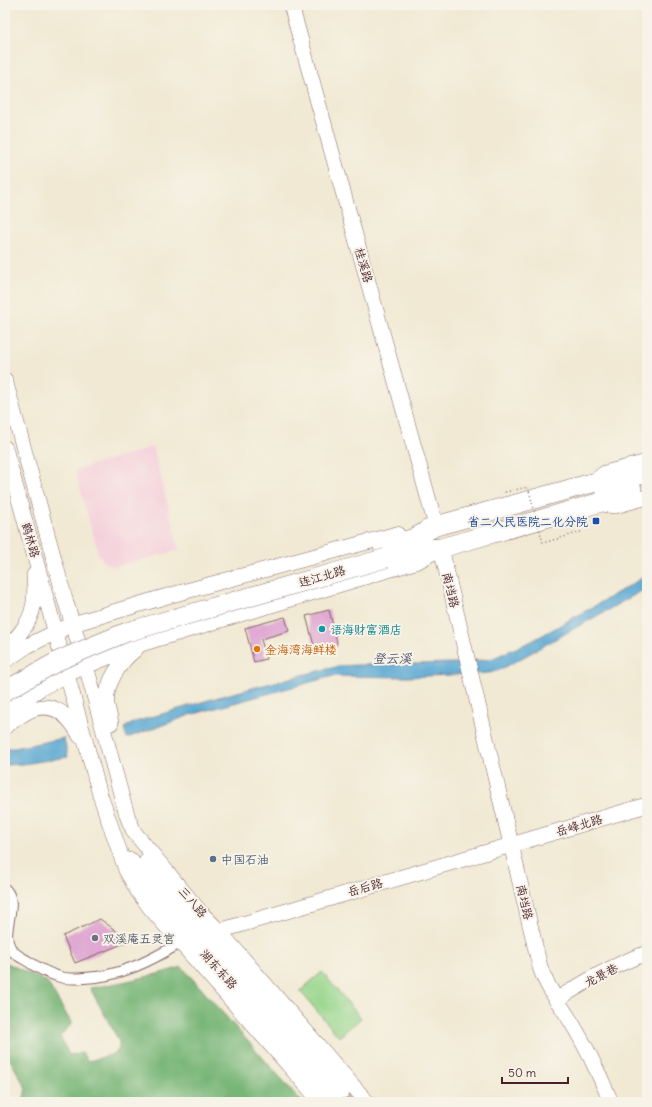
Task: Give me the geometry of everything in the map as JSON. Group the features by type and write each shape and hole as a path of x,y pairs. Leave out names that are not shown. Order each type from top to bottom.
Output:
{"highway":[{"name":"连江北路","path":"5,692 60,660 127,632 384,553 436,526 592,483 609,483 647,473"},
{"name":"连江北路","path":"5,678 55,650 124,622 384,553 441,548 598,503 612,494 647,485"}],"main road":[{"name":"桂溪路","path":"291,5 436,526"},
{"name":"三八路","path":"5,380 66,603 86,666 115,775 134,832 196,907 219,931 367,1102"},
{"name":"鹤林路","path":"5,448 68,674"},
{"path":"592,483 605,473 647,462"},
{"path":"598,503 615,506 647,497"},
{"path":"5,661 27,646 73,624 164,597 409,530 436,526"},
{"path":"5,652 27,623 33,608 35,588 32,544"},
{"path":"5,712 41,688 68,674 144,644 418,561 441,548"},
{"name":"南垱路","path":"441,548 540,967 544,979 584,1044 611,1102"},
{"path":"115,775 118,750 107,705 108,692 117,668 128,655 144,644"},
{"path":"68,674 100,795 126,870 134,884 151,909 180,943 333,1097"},
{"path":"5,712 24,705 40,703 58,710 63,713 77,730 90,757"},
{"path":"5,727 32,710 44,707 52,708"},
{"name":"岳峰北路","path":"511,844 647,805"},
{"name":"湖东东路","path":"114,832 140,875 157,898 333,1097"},
{"name":"湖东东路","path":"134,832 153,871 168,892 333,1097"},
{"name":"岳后路","path":"219,931 511,844"},
{"name":"龙景巷","path":"556,1000 588,981 625,962 647,953"}],"street":[{"path":"5,889 10,899 7,938 12,950 42,970 58,977 82,978 111,975 128,970 146,962 180,943"}],"path":[{"path":"505,492 528,487 543,543 581,532"}],"shaded area":[{"path":"153,447 179,550 113,567 105,563 99,555 75,470"}],"green space":[{"path":"5,962 47,982 72,1024 60,1036 69,1055 82,1053 88,1061 115,1053 119,1047 119,1041 90,988 136,979 182,967 302,1102 23,1102 26,1088 5,1051"},
{"path":"322,972 361,1018 339,1037 300,991"}],"water":[{"path":"647,575 647,588 500,670 489,673 408,677 333,676 190,715 127,738 124,728 135,722 222,696 340,666 456,663 491,659 532,641"},
{"path":"64,738 68,757 23,764 5,765 5,748 15,748"}],"building":[{"name":"语海财富酒店","path":"329,610 337,642 336,646 324,652 322,648 315,649 306,616"},
{"name":"金海湾海鲜楼","path":"285,617 289,631 261,639 266,659 254,662 245,628"},
{"name":"双溪庵五灵宫","path":"100,919 130,941 75,963 63,936"}],"tunnel":[{"path":"343,1091 353,1102"}],"place":[{"name":"省二人民医院二化分院","path":"596,521"},
{"name":"语海财富酒店","path":"322,629"},
{"name":"金海湾海鲜楼","path":"257,649"},
{"name":"中国石油","path":"213,859"},
{"name":"双溪庵五灵宫","path":"95,938"}],"water label":[{"name":"登云溪","path":"392,658"}]}
